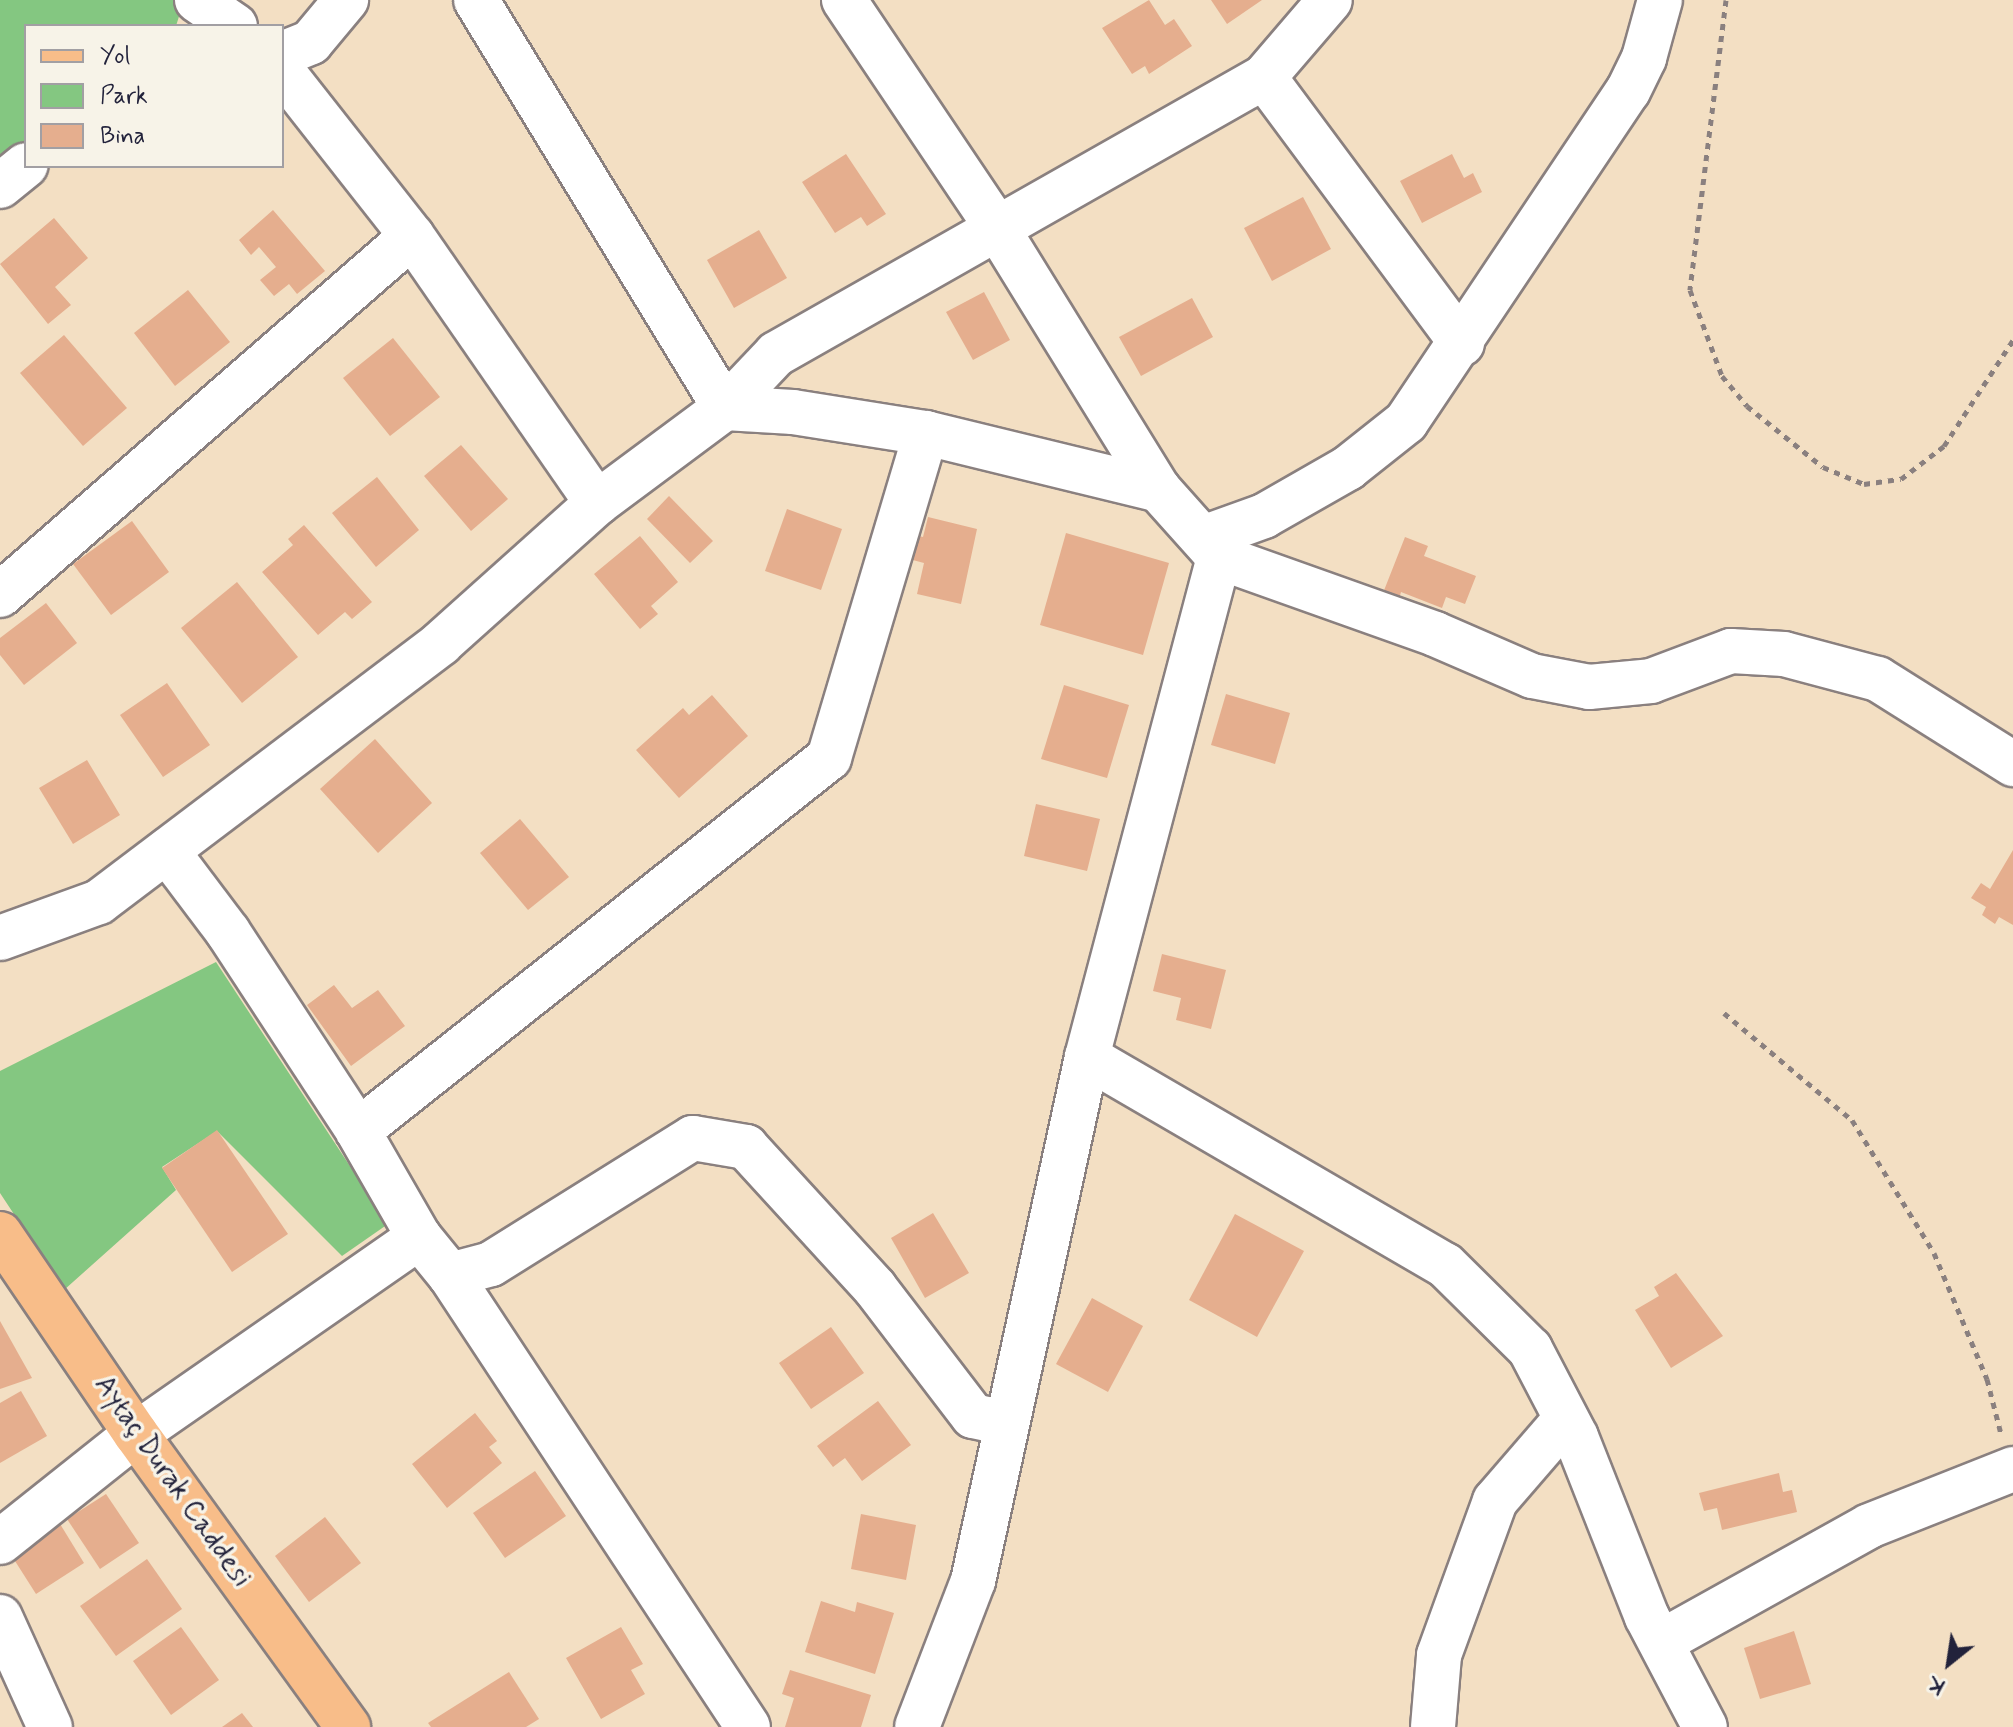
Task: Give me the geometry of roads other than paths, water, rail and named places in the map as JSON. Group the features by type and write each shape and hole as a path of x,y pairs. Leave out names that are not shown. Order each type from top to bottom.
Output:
{"main road":[{"name":"Aytaç Durak Caddesi","path":"0,1234 136,1434 348,1727"}],"street":[{"path":"284,53 311,42 346,0"},
{"path":"476,0 725,408"},
{"path":"844,0 997,228 1159,490 1211,548 1435,634 1532,676 1589,687 1651,681 1731,651 1784,654 1878,679 2013,764"},
{"path":"0,938 99,902 167,851 441,643 597,503 725,408 776,354 1264,77 1330,0"},
{"path":"917,1727 973,1581 1087,1057 1211,548 1348,468 1406,422 1462,344 1628,91 1644,58 1660,0"},
{"path":"284,74 412,236 597,503"},
{"path":"1264,77 1462,344"},
{"path":"0,186 24,167"},
{"path":"0,595 412,236"},
{"path":"725,408 793,412 926,433 1159,490"},
{"path":"358,1131 829,758 926,433"},
{"path":"167,851 228,932 358,1131 419,1237 450,1275 748,1727"},
{"path":"1087,1057 1445,1265 1530,1349 1565,1420 1661,1642 1705,1727"},
{"path":"450,1275 491,1264 693,1138 746,1147 875,1288 973,1416 1007,1423"},
{"path":"0,1542 136,1434 419,1237"},
{"path":"1433,1727 1439,1655 1495,1501 1565,1420"},
{"path":"1661,1642 1869,1526 2011,1470"},
{"path":"0,1617 50,1727"}]}
